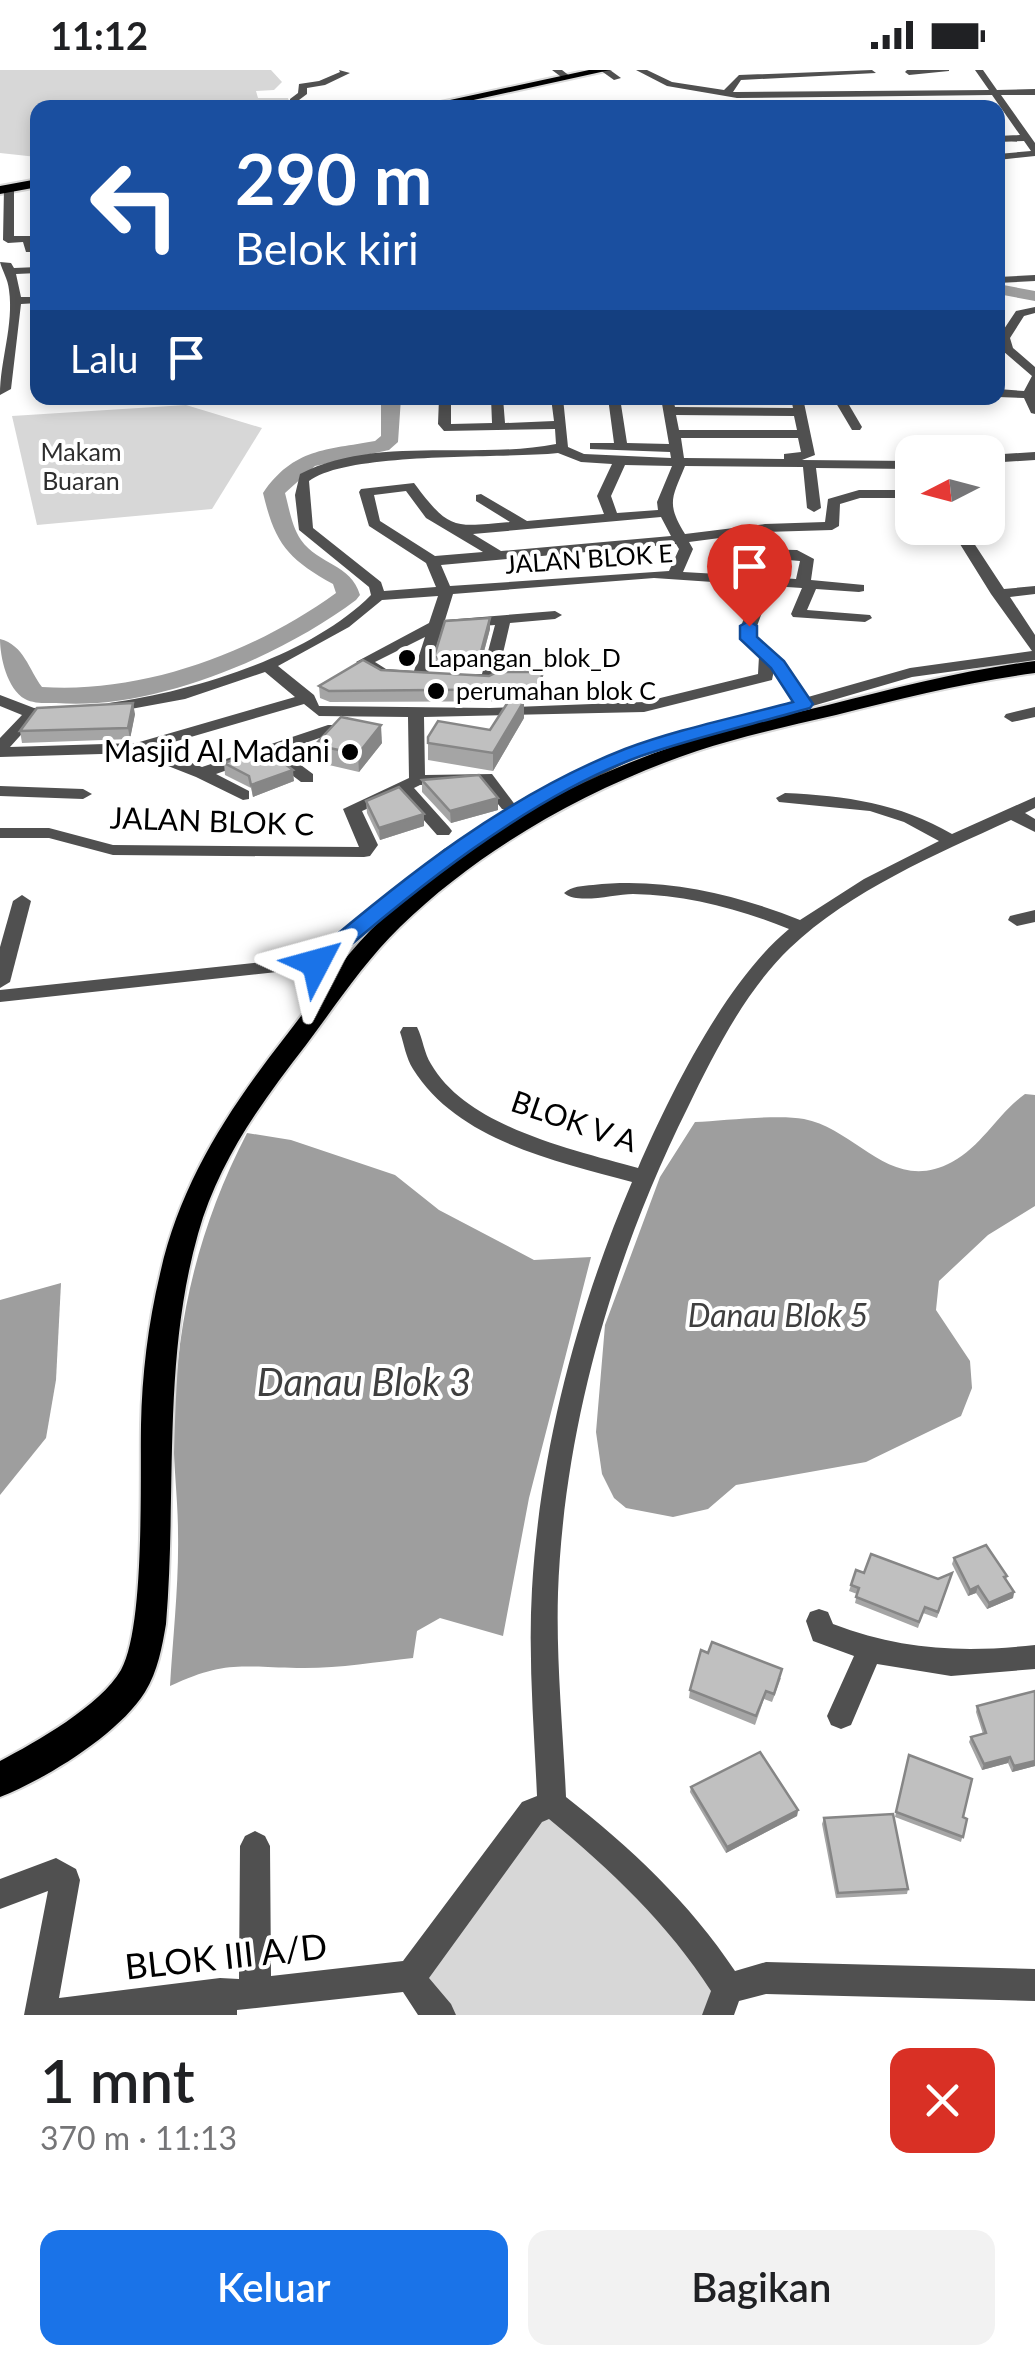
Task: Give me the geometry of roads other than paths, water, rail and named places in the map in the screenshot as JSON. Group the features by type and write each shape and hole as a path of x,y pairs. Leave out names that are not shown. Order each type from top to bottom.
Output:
{"main road":[{"path":"474,100 561,74 604,70"},
{"path":"4,189 30,184"},
{"path":"0,1780 98,1716 122,1697 138,1674 146,1641 152,1567 157,1393 167,1304 185,1230 206,1171 235,1124 358,959 403,911 521,827 595,787 670,754 950,679 1035,667"}],"street":[{"path":"294,100 303,94 302,86 324,85 334,76 346,73 344,70"},
{"path":"604,70 618,78"},
{"path":"640,70 673,84 781,100"},
{"path":"728,70 739,78 871,71 888,100 960,93 1035,92"},
{"path":"978,70 1003,100"},
{"path":"909,72 945,71 960,93"},
{"path":"642,88 687,78"},
{"path":"726,94 739,78"},
{"path":"756,100 779,80"},
{"path":"987,80 1035,80"},
{"path":"798,100 813,81"},
{"path":"708,90 719,82"},
{"path":"916,82 954,82"},
{"path":"1035,103 1005,103 1035,151 1035,164"},
{"path":"1005,116 1012,116"},
{"path":"1005,127 1018,127"},
{"path":"1005,139 1026,138"},
{"path":"1005,156 1035,151"},
{"path":"4,189 4,213 12,223 8,240 30,242"},
{"path":"0,391 5,389 15,301 6,267 7,249"},
{"path":"1005,280 1035,278"},
{"path":"15,301 30,300"},
{"path":"1005,336 1020,313 1032,310"},
{"path":"1005,341 1035,376 1029,395 1035,410"},
{"path":"1005,393 1029,395"},
{"path":"445,405 444,424 448,428 560,425"},
{"path":"498,405 499,426"},
{"path":"558,405 561,447"},
{"path":"612,518 604,496 621,454 615,405"},
{"path":"675,574 686,549 665,513 664,497 677,451 676,405"},
{"path":"677,451 808,455 799,405 747,405"},
{"path":"843,405 856,427"},
{"path":"92,710 144,703 269,667 366,608 378,596 376,585 365,574 306,530 302,481 308,474 389,453 561,447 581,458 677,451 806,434"},
{"path":"677,451 810,462 895,464"},
{"name":"JALAN BLOK E","path":"389,453 413,480 406,486 431,515 498,554"},
{"path":"1005,459 1035,456"},
{"path":"810,462 814,508"},
{"path":"406,486 365,494 374,523 432,561 446,593 436,625 436,677"},
{"name":"JALAN BLOK E","path":"432,561 764,528 832,526 833,502 858,494 895,494"},
{"path":"482,498 524,525"},
{"path":"457,531 665,513"},
{"path":"968,545 1035,647"},
{"path":"742,580 748,552 797,554 807,559 806,585 798,614 865,618"},
{"name":"JALAN BLOK E","path":"378,596 618,575 675,574 859,588"},
{"path":"766,582 748,631 752,643 766,654 804,704"},
{"path":"998,594 1035,590"},
{"path":"504,619 489,679 374,670 364,662 436,625 504,619 555,615"},
{"path":"269,667 313,705 416,711 558,712 654,706 766,677 766,654"},
{"path":"0,996 316,963 413,880 552,792 632,753 910,672 1035,655"},
{"name":"JALAN BLOK C","path":"0,750 137,748 313,705 334,728 202,773"},
{"path":"3,706 32,713 72,711"},
{"path":"416,711 410,784 443,832"},
{"path":"1012,717 1035,712"},
{"name":"JALAN BLOK C","path":"0,750 32,713"},
{"name":"JALAN BLOK C","path":"137,748 202,773 243,796"},
{"name":"JALAN BLOK C","path":"268,749 307,778"},
{"path":"410,784 486,778 508,805"},
{"name":"JALAN BLOK C","path":"0,833 49,833 113,850 364,852 369,845 352,810 410,784"},
{"path":"0,791 83,794"},
{"path":"784,798 865,802 908,815 952,840"},
{"path":"552,1804 545,1604 562,1438 609,1276 687,1085 761,970 802,928 952,840 1035,802"},
{"path":"1013,813 1035,827"},
{"path":"573,892 627,886 680,892 742,905 802,928"},
{"path":"0,982 22,901"},
{"name":"BLOK V A","path":"410,1032 417,1060 428,1076 470,1113 527,1142 646,1178"},
{"path":"818,1621 823,1632 869,1652 943,1666 1035,1657"},
{"path":"841,1716 869,1652"},
{"path":"440,2015 422,1998 411,1976 532,1812 552,1804"},
{"path":"552,1804 595,1837 709,1958 723,2002 766,1978 1035,1984"},
{"path":"254,1990 255,1846"},
{"path":"0,1894 56,1873 65,1880 55,2015"},
{"name":"BLOK III A/D","path":"55,2015 221,2004 254,1990 411,1976"}],"water":[{"name":"Danau Blok 5","path":"1025,1094 1035,1095 1035,1206 988,1235 939,1281 936,1310 970,1361 972,1388 961,1416 866,1462 736,1485 708,1509 673,1517 626,1508 614,1498 602,1474 596,1432 605,1325 660,1177 695,1122 765,1117 804,1119 823,1125 892,1166 930,1170 963,1155"},
{"name":"Danau Blok 3","path":"247,1133 291,1140 395,1175 439,1210 534,1260 591,1257 529,1498 503,1636 440,1618 417,1631 413,1658 326,1667 233,1667 205,1672 170,1686 178,1571 174,1433 180,1344 204,1236"},
{"path":"61,1283 56,1380 46,1438 0,1495 0,1300"}],"waterway":[{"path":"1005,290 1035,296"},
{"path":"0,646 19,666 26,686 35,694 69,697 110,693 199,671 285,636 320,615 348,595 344,580 313,563 295,547 283,527 274,493 284,479 307,462 382,446 391,438 391,405"}],"place":[{"name":"Lapangan_blok_D","path":"407,658"},
{"name":"perumahan blok C","path":"436,691"},
{"name":"Masjid Al Madani","path":"350,752"}],"park label":[{"name":"Makam Buaran","path":"81,466"}]}
